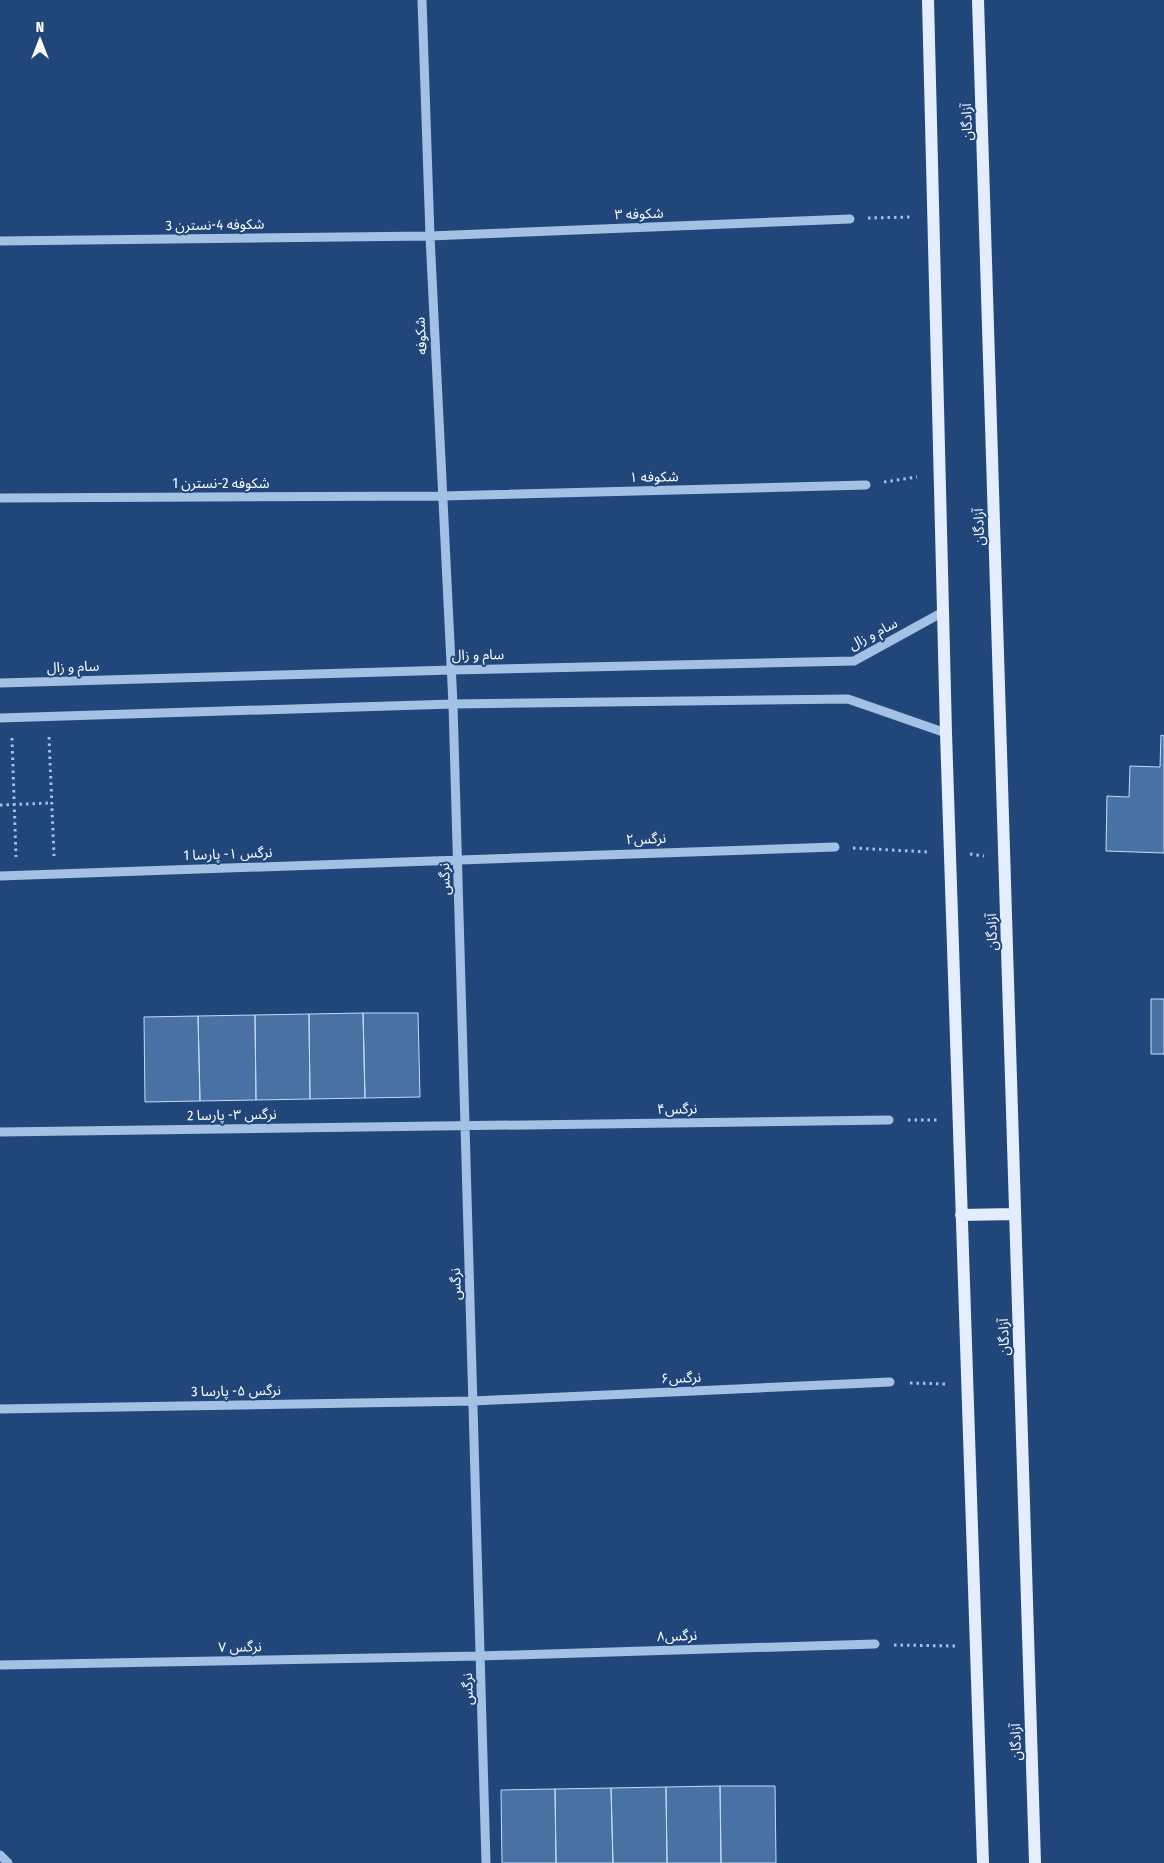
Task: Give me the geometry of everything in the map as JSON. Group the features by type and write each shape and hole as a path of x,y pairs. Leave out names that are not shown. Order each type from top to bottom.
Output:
{"main road":[{"path":"928,0 946,733 983,1863"},
{"name":"آزادگان","path":"978,0 1035,1863"},
{"path":"961,1216 1015,1214"}],"street":[{"name":"شکوفه","path":"422,0 430,236 452,670"},
{"name":"شکوفه ۳","path":"430,236 850,219"},
{"name":"شکوفه 4-نسترن 3","path":"0,242 430,236"},
{"name":"شکوفه ۱","path":"442,496 866,485"},
{"name":"شکوفه 2-نسترن 1","path":"0,498 442,496"},
{"name":"سام و زال","path":"0,683 854,661 943,612"},
{"name":"نرگس","path":"452,670 486,1863"},
{"path":"0,718 453,704 848,699 946,733"},
{"name":"نرگس۲","path":"458,859 836,847"},
{"name":"نرگس ۱- پارسا 1","path":"0,876 458,859"},
{"name":"نرگس۴","path":"465,1126 888,1120"},
{"name":"نرگس ۳- پارسا 2","path":"0,1132 465,1126"},
{"name":"نرگس۶","path":"473,1400 890,1382"},
{"name":"نرگس ۵- پارسا 3","path":"0,1409 473,1400"},
{"name":"نرگس۸","path":"480,1656 876,1644"},
{"name":"نرگس ۷","path":"0,1665 480,1656"},
{"path":"0,1855 8,1863"}],"path":[{"path":"48,716 55,874"},
{"path":"11,717 17,875"},
{"path":"0,805 52,803"},
{"path":"836,847 1004,857"},
{"path":"890,1382 967,1384"},
{"path":"876,1644 976,1646"}],"building":[{"path":"1161,735 1164,736 1164,853 1106,851 1107,796 1129,797 1130,766 1160,767"},
{"path":"1151,999 1164,999 1164,1054 1151,1054"},
{"path":"363,1013 365,1098 310,1099 309,1014"},
{"path":"363,1013 418,1013 420,1097 365,1098"},
{"path":"309,1014 310,1099 256,1100 255,1015"},
{"path":"255,1015 256,1100 200,1101 198,1016"},
{"path":"198,1016 200,1101 145,1102 144,1017"},
{"path":"720,1786 775,1786 776,1863 721,1863"},
{"path":"720,1786 721,1863 667,1863 666,1787"},
{"path":"666,1787 667,1863 613,1863 611,1788"},
{"path":"611,1788 613,1863 556,1863 555,1789"},
{"path":"555,1789 556,1863 502,1863 501,1790"}]}
